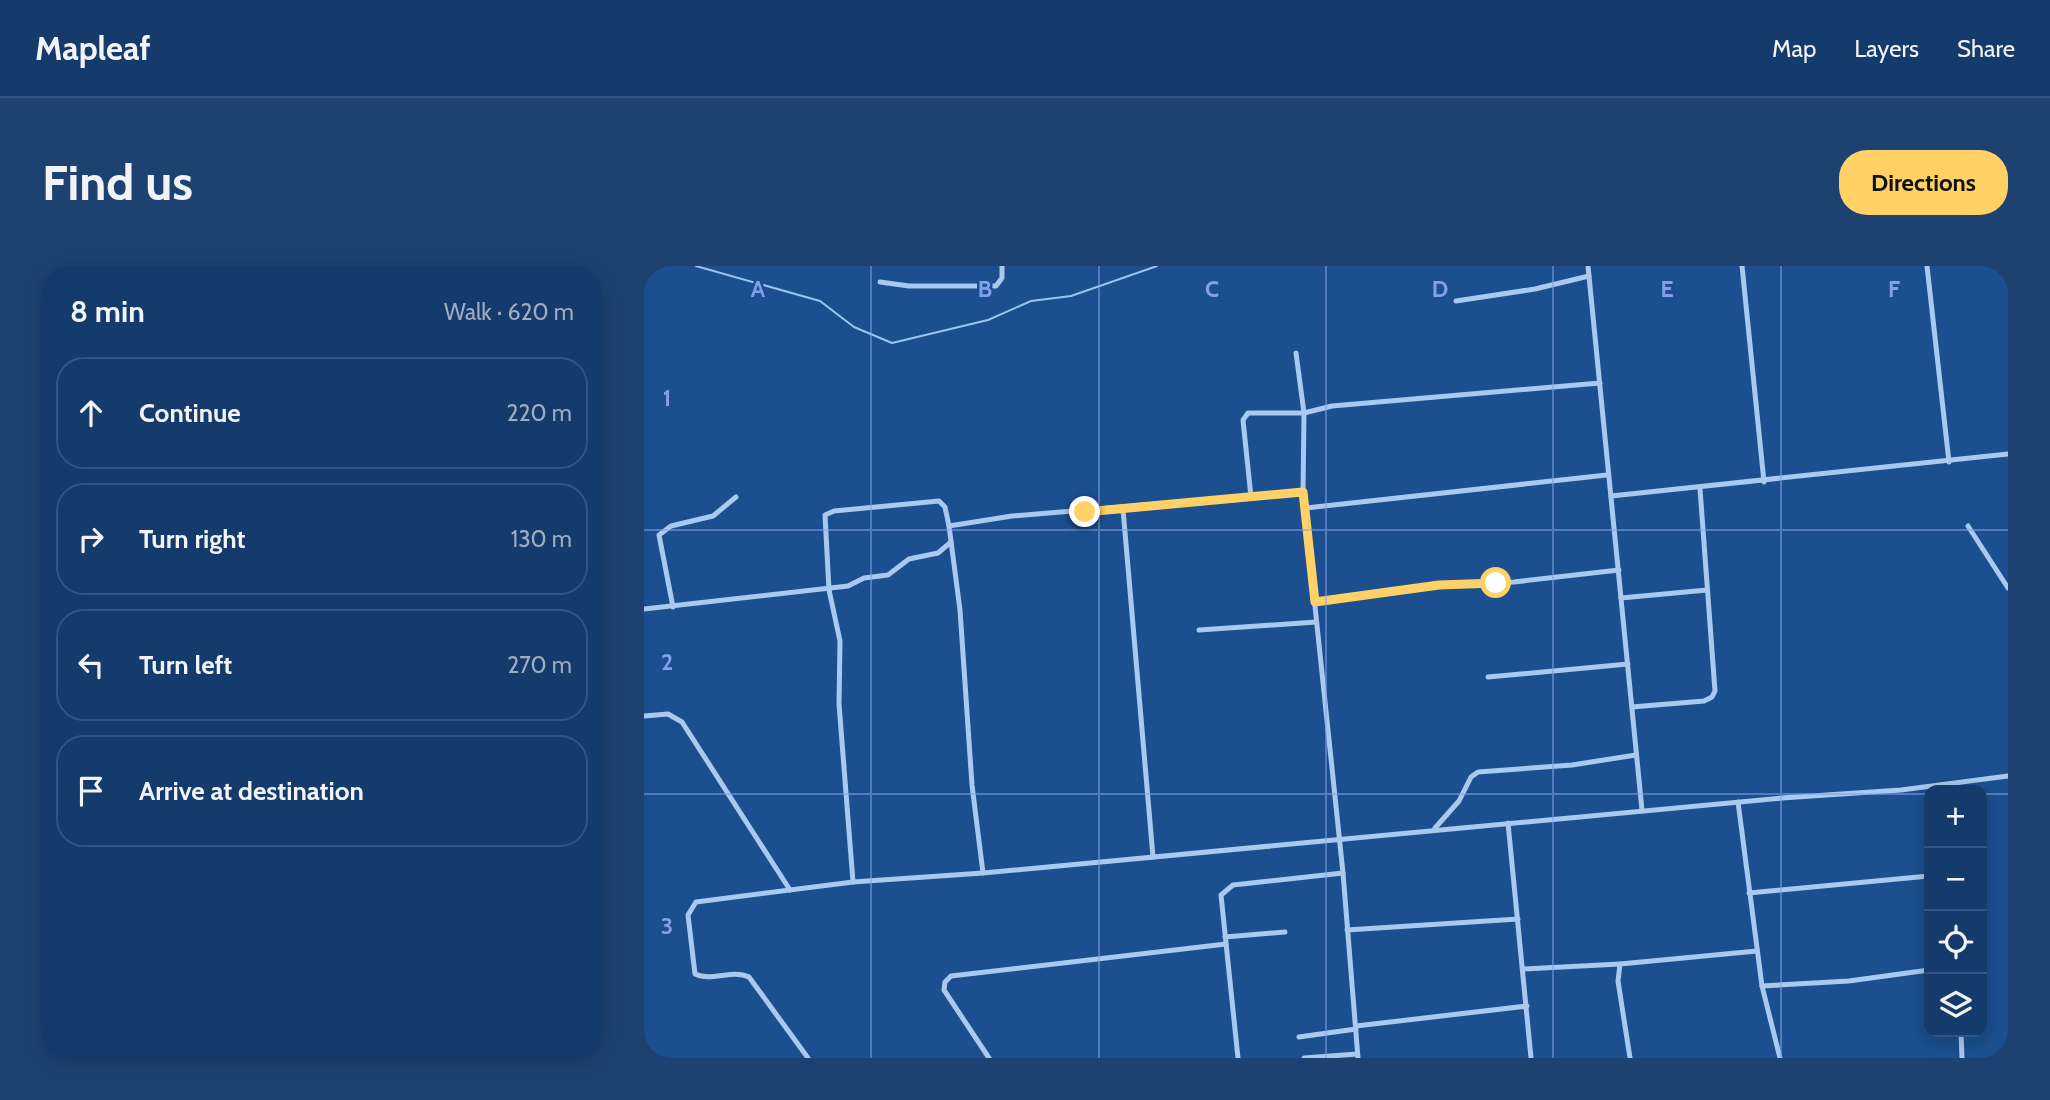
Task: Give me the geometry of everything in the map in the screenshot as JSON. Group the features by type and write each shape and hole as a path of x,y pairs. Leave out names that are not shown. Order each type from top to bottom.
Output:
{"street":[{"path":"880,282 919,287 996,286 1002,278 1002,266"},
{"path":"1587,266 1642,810"},
{"path":"1742,266 1764,482"},
{"path":"1927,266 1949,462"},
{"path":"1456,301 1535,289 1589,276"},
{"path":"1296,353 1304,413 1303,492 1343,873 1358,1056 1304,1058"},
{"path":"1251,497 1245,415 1304,413 1332,406 1600,383"},
{"path":"1611,496 1699,489 2008,454"},
{"path":"1306,508 1607,475"},
{"path":"1632,707 1704,701 1712,697 1715,691 1699,489"},
{"path":"949,526 1012,516 1123,509 1303,492"},
{"path":"673,607 659,535 671,526 713,516 736,497"},
{"path":"853,882 838,704 840,641 829,590 827,513 939,501 945,506 949,526 960,610 972,785 983,873"},
{"path":"1123,509 1153,857"},
{"path":"1968,526 2008,588"},
{"path":"644,609 848,586 864,578 888,575 909,559 938,553 951,542"},
{"path":"1315,602 1439,585 1514,582 1619,570"},
{"path":"1621,598 1707,590"},
{"path":"1199,630 1316,622"},
{"path":"1488,677 1628,664"},
{"path":"644,716 668,714 682,722 790,890"},
{"path":"1434,829 1459,802 1471,777 1478,772 1573,765 1636,755"},
{"path":"1955,785 2008,776"},
{"path":"808,1058 748,977 740,974 703,977 693,970 688,915 692,906 701,900 853,882 983,873 1642,810 1924,789"},
{"path":"1738,802 1762,986 1780,1058"},
{"path":"1508,823 1531,1058"},
{"path":"1232,1058 1238,1058 1220,901 1223,892 1233,885 1343,873"},
{"path":"1749,893 1924,876"},
{"path":"1347,930 1518,919"},
{"path":"989,1058 944,990 945,982 951,976 1285,932"},
{"path":"1523,969 1620,964 1757,951"},
{"path":"1620,964 1618,981 1630,1058"},
{"path":"1762,986 1849,981 1924,971"},
{"path":"1299,1037 1527,1006"},
{"path":"1961,1037 1962,1058"}],"waterway":[{"path":"696,266 820,301 854,327 892,343 988,320 1031,301 1071,296 1157,266"}],"route":[{"path":"1085,512 1303,492 1315,602 1439,585 1496,583"}]}
